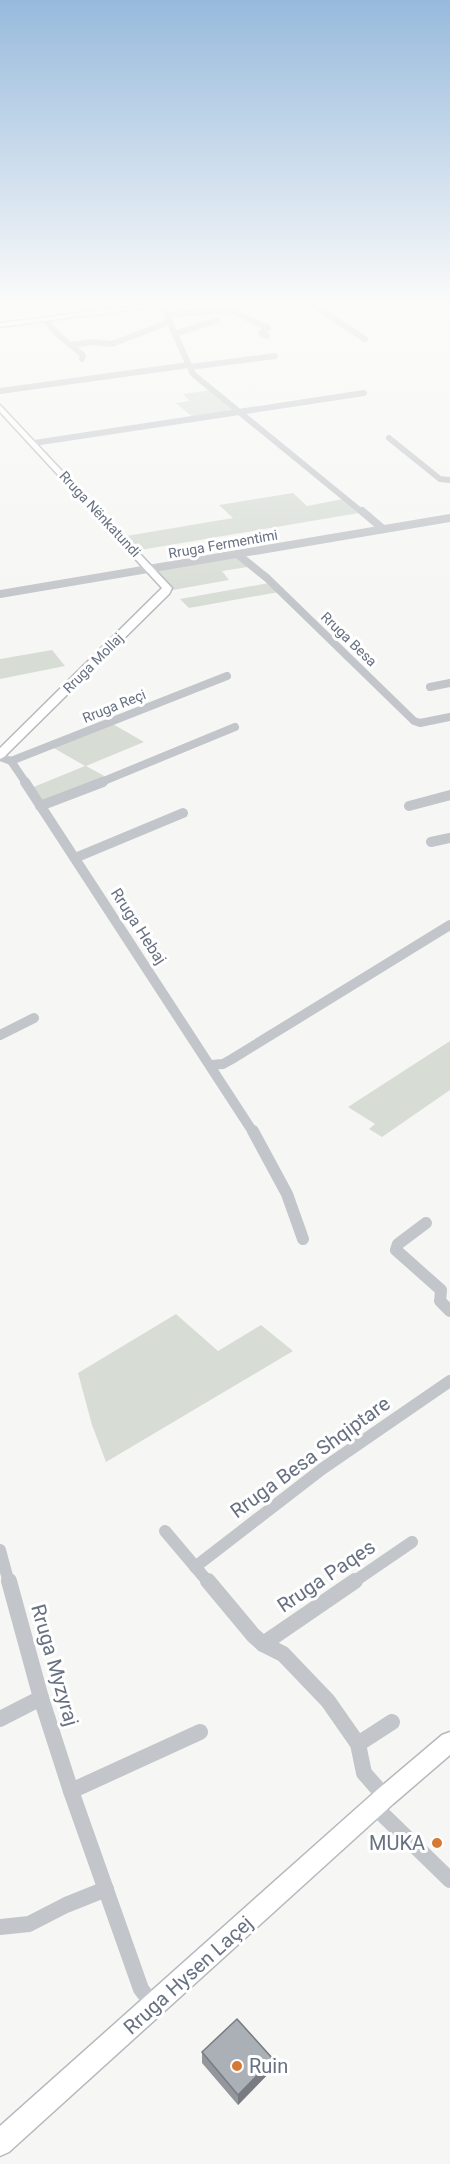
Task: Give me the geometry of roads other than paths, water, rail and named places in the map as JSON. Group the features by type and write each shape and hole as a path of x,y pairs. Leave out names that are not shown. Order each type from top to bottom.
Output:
{"street":[{"path":"231,404 383,529"},
{"path":"34,443 293,404"},
{"name":"Rruga Nënkatundi","path":"0,407 150,568"},
{"path":"389,438 441,479 450,480"},
{"name":"Rruga Fermentimi","path":"0,594 450,518"},
{"name":"Rruga Besa","path":"237,554 282,593 414,721 420,723 450,717"},
{"name":"Rruga Mollaj","path":"0,756 165,592 167,588 150,568"},
{"name":"Rruga Reçi","path":"11,761 227,676"},
{"path":"430,687 450,683"},
{"path":"40,806 235,727"},
{"path":"0,756 11,761"},
{"name":"Rruga Hebaj","path":"11,761 279,1172 294,1207 303,1239"},
{"path":"409,806 450,795"},
{"path":"75,858 183,813"},
{"path":"431,842 450,837"},
{"path":"211,1065 223,1064 232,1059 450,925"},
{"path":"0,1035 34,1018"},
{"path":"426,1223 398,1244 396,1250 441,1290 440,1301 450,1311"},
{"name":"Rruga Besa Shqiptare","path":"195,1567 322,1469 450,1381"},
{"path":"165,1532 263,1644 283,1654 328,1701 358,1744 364,1773 379,1802 450,1880"},
{"name":"Rruga Paqes","path":"263,1644 412,1542"},
{"name":"Rruga Myzyraj","path":"0,1550 41,1698 71,1791 141,1989 154,2006"},
{"path":"0,1719 41,1698"},
{"path":"358,1744 392,1722"},
{"path":"71,1791 200,1732"},
{"name":"Rruga Hysen Laçej","path":"0,2143 379,1802 448,1746"},
{"path":"0,1927 27,1926 64,1906 106,1889"}],"place":[{"name":"MUKA","path":"437,1843"},
{"name":"Ruin","path":"237,2066"}]}
